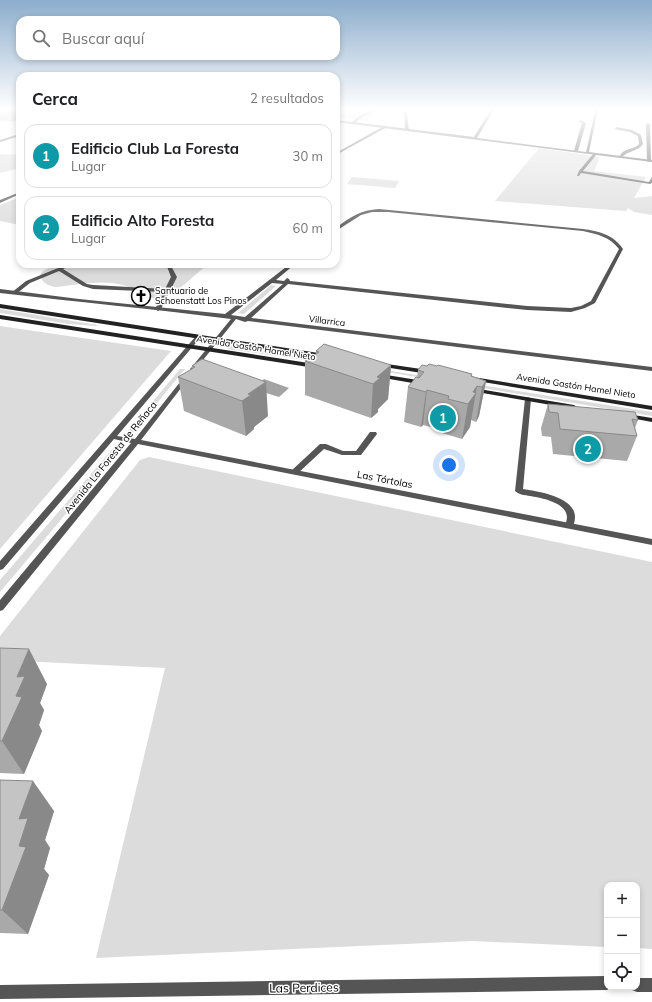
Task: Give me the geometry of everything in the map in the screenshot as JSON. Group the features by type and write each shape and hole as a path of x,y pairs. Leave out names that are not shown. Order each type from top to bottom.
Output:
{"main road":[{"name":"Avenida Gastón Hamel Nieto","path":"0,306 332,357"},
{"name":"Avenida Gastón Hamel Nieto","path":"0,317 319,366"},
{"path":"371,363 433,372"},
{"path":"373,375 428,383"},
{"name":"Avenida Gastón Hamel Nieto","path":"464,377 652,408"},
{"name":"Avenida Gastón Hamel Nieto","path":"466,389 582,408"},
{"path":"621,415 652,420"}],"street":[{"path":"593,155 579,174 650,183 652,178"},
{"path":"601,155 650,161"},
{"path":"0,202 16,195"},
{"path":"271,281 527,308 571,310 583,307 593,302 621,249 617,243 610,238 583,230 388,211 373,211 355,215 340,227"},
{"path":"158,309 174,277 170,268"},
{"path":"225,317 287,268"},
{"path":"245,320 287,282 290,268"},
{"path":"14,293 28,282 59,269 84,285 93,287 167,291"},
{"name":"Villarrica","path":"0,291 652,369"},
{"name":"Avenida La Foresta de Reñaca","path":"0,607 136,442 234,318"},
{"name":"Avenida La Foresta de Reñaca","path":"0,568 198,337"},
{"path":"528,399 519,491 550,497 562,503 571,515 572,521 569,526"},
{"path":"294,472 323,446 342,453 358,453 373,434"},
{"name":"Las Tórtolas","path":"113,437 652,542"},
{"name":"Las Perdices","path":"0,992 604,983"},
{"path":"640,985 652,985"}],"shaded area":[{"path":"0,155 16,155 16,169 0,173"},
{"path":"533,155 585,155 600,157 594,171 646,177 634,198 652,196 652,215 634,212 628,208 626,211 495,201"},
{"path":"352,177 399,181 395,188 347,184"},
{"path":"16,199 16,224 0,221 0,205"},
{"path":"49,268 204,268 169,295 154,298 143,297 125,285 106,282 55,287 45,283 41,278 40,275 43,271"},
{"path":"271,285 276,286 244,314 238,313"},
{"path":"0,309 98,325 68,324 0,313"},
{"path":"0,326 171,351 0,549"},
{"path":"231,346 652,412 652,416 368,369 228,349 226,347"},
{"path":"180,369 185,369 133,432 130,433 128,431"},
{"path":"264,379 289,388 279,397 253,389"},
{"path":"119,444 123,446 0,592 0,580 116,445"},
{"path":"149,457 652,562 652,949 640,948 640,882 604,882 604,947 472,941 96,958 165,668 0,660 0,636 140,460"}],"building":[{"path":"324,344 391,365 377,377 380,378 373,384 305,361 319,352 316,351"},
{"path":"202,359 266,382 248,394 251,395 242,401 178,377 195,367 192,366"},
{"path":"429,364 472,374 471,376 486,381 482,387 477,386 473,392 476,393 468,404 448,399 449,396 408,387 416,377 419,378 424,372 418,370 422,365 427,366"},
{"path":"548,404 635,412 638,420 632,419 637,436 560,429 558,413 549,412"},
{"path":"0,648 29,649 17,677 25,676 16,696 22,697 2,741 0,741"},
{"path":"0,780 33,781 19,819 28,818 19,846 26,847 2,910 0,910"}],"place":[{"name":"Santuario de Schoenstatt Los Pinos","path":"141,296"},
{"name":"Edificio Club La Foresta","path":"443,418"},
{"name":"Edificio Alto Foresta","path":"588,449"}]}
